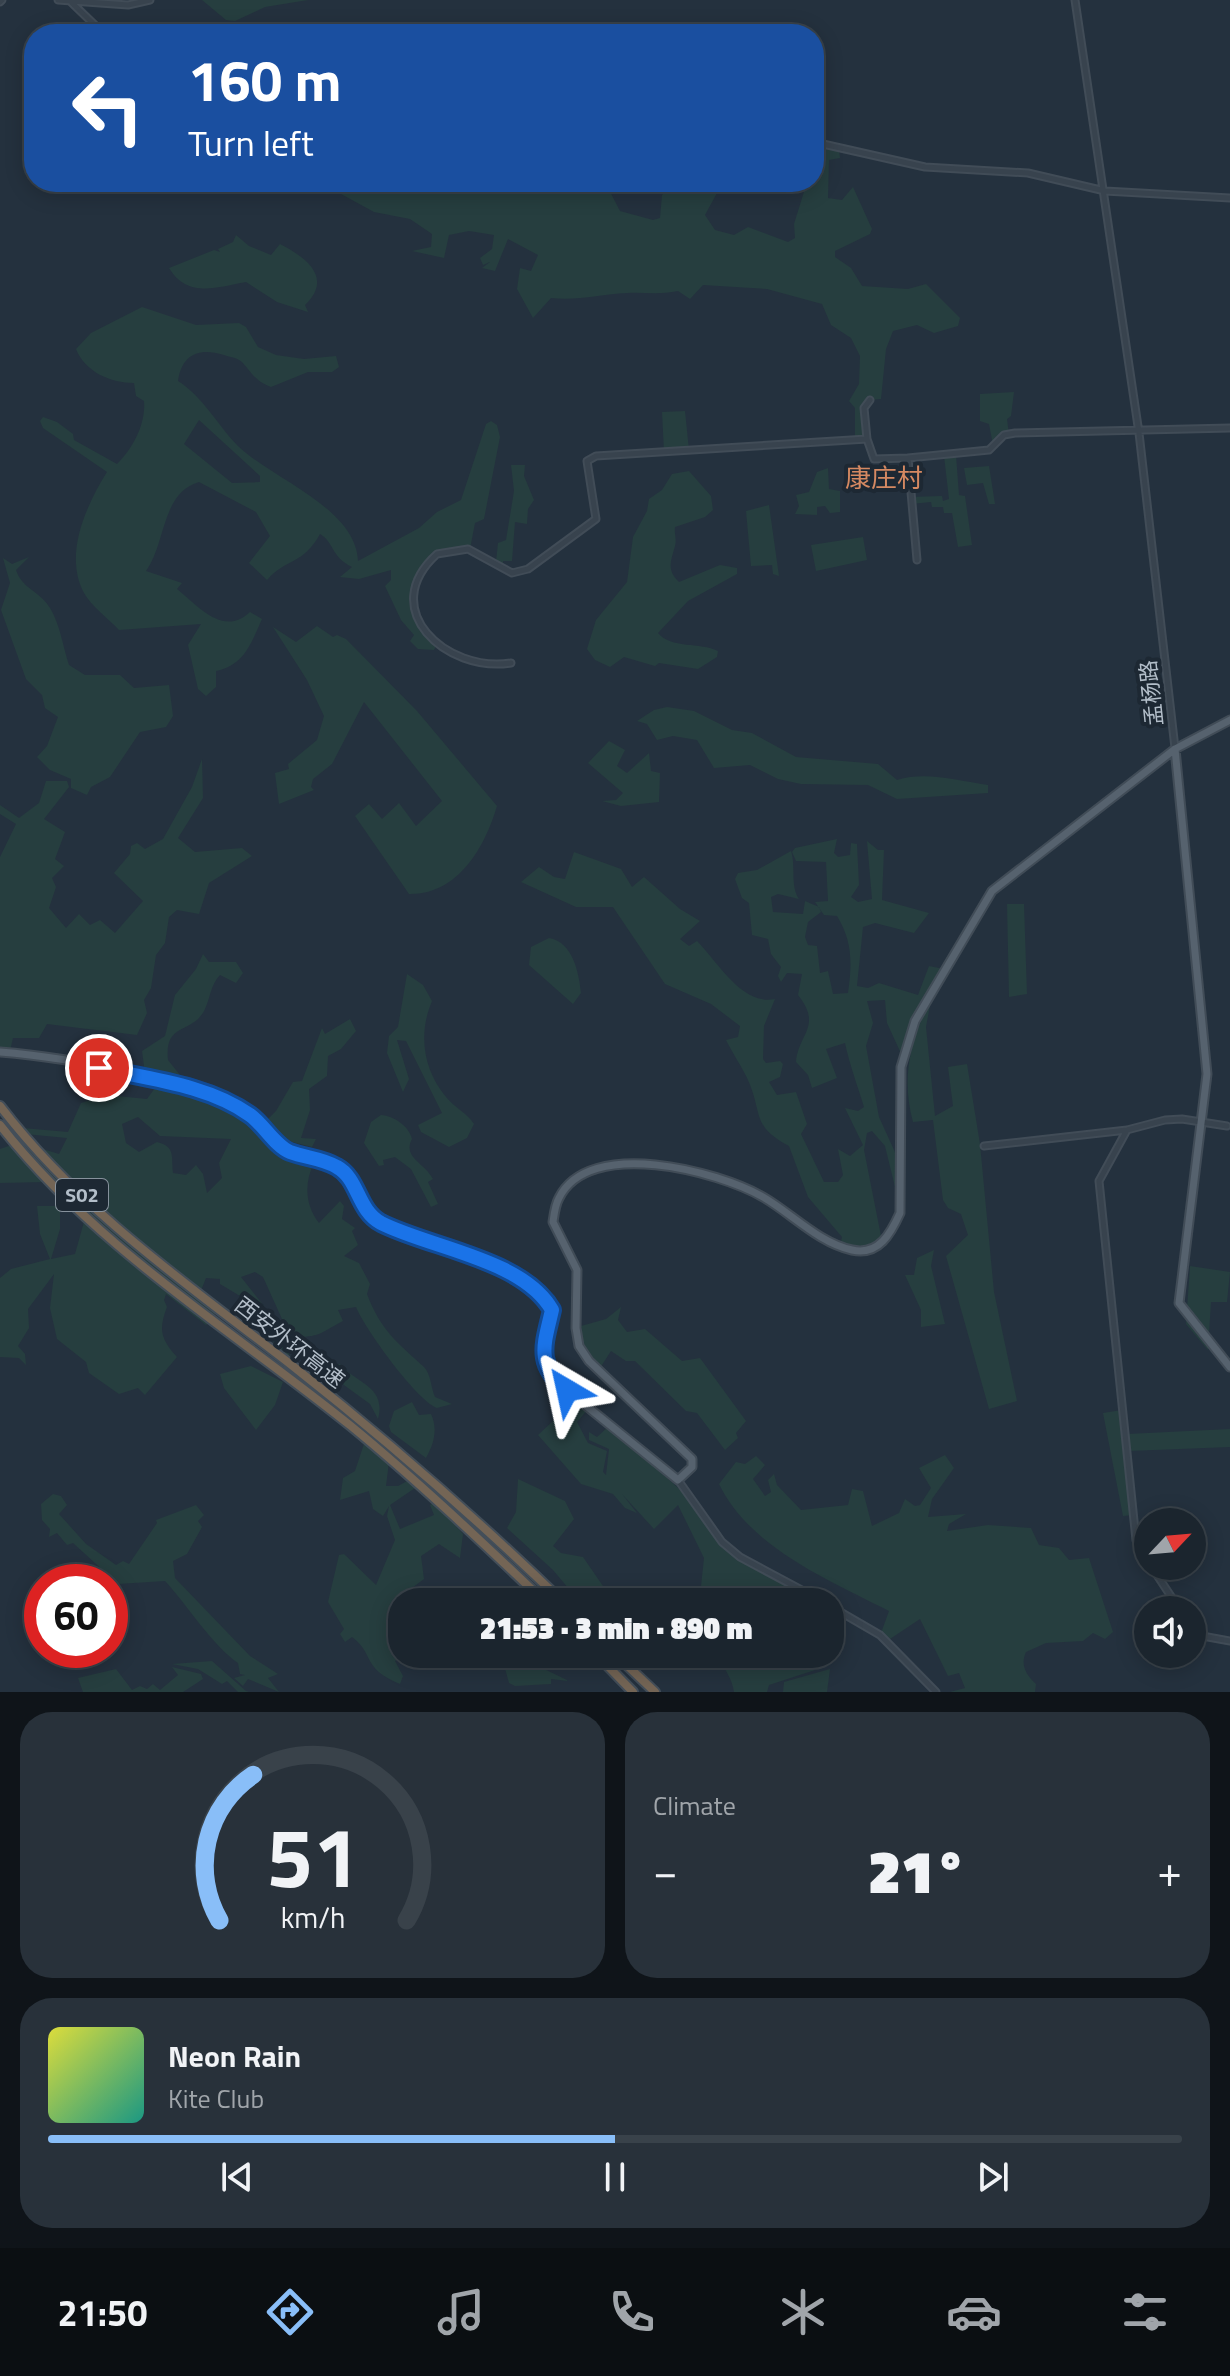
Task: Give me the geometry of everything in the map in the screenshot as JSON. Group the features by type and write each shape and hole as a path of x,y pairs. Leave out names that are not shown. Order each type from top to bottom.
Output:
{"highway":[{"name":"西安外环高速","path":"0,1106 84,1198 172,1275 360,1419 491,1532 549,1588"},
{"name":"西安外环高速","path":"0,1125 76,1207 166,1284 376,1448 530,1588"},
{"path":"610,1668 633,1692"},
{"path":"629,1668 655,1692"}],"main road":[{"path":"0,1052 99,1068 213,1094 251,1115 288,1152 312,1156 339,1167 347,1175 361,1206 377,1220 401,1232 423,1236 472,1255 542,1292 552,1310 543,1355 553,1379 678,1480 692,1467 692,1459 589,1361 579,1346 577,1270 553,1222 559,1197 581,1175 607,1167 659,1164 734,1184 852,1250 875,1248 890,1234 900,1213 901,1067 915,1021 992,891 1175,749 1230,720"},
{"name":"孟杨路","path":"1175,749 1207,1074 1179,1303 1230,1367"}],"street":[{"path":"58,0 128,5 150,0"},
{"name":"孟杨路","path":"1075,0 1139,433 1175,749"},
{"path":"70,1 94,24"},
{"path":"824,144 901,163 1028,173 1105,191 1230,198"},
{"path":"870,400 864,404 867,439 874,459 989,450 1004,435 1015,433 1139,433 1230,428"},
{"path":"511,663 487,662 441,650 422,626 413,594 418,576 437,554 445,550 468,549 512,573 528,569 596,519 587,461 596,456 867,439"},
{"path":"908,458 917,560"},
{"path":"984,1146 1127,1130 1165,1120 1227,1126"},
{"path":"1127,1130 1099,1181 1134,1521"},
{"path":"678,1480 722,1542 740,1557 798,1588"},
{"path":"844,1614 880,1635 936,1692"},
{"path":"1206,1635 1230,1641"}],"green space":[{"path":"202,0 308,0 265,7 235,21 226,20"},
{"path":"824,147 839,150 840,158 829,160 828,198 842,200 853,187 872,229 870,234 835,251 835,257 851,268 862,286 908,289 926,284 960,318 958,326 934,333 917,325 893,331 886,349 881,399 869,400 864,405 871,436 855,438 855,408 849,401 859,384 860,356 851,338 831,325 822,304 767,289 703,285 690,299 678,291 551,298 533,318 517,289 520,268 531,271 538,255 508,239 495,271 482,268 490,262 483,265 480,258 492,249 494,235 469,231 449,235 444,258 412,251 431,247 432,234 410,219 374,212 337,192 610,192 620,211 653,220 660,218 665,192 718,192 705,215 715,230 734,235 748,227 788,242 795,238 794,224 804,192 824,192"},
{"path":"236,235 249,246 271,255 280,244 307,262 313,269 317,285 305,305 308,312 277,302 246,282 214,288 194,287 177,278 169,268 214,250 220,252 218,249 233,242"},
{"path":"142,307 196,325 239,323 246,327 258,347 276,355 304,359 336,356 339,367 332,372 308,372 271,387 258,380 238,360 215,353 200,353 183,364 178,381 202,403 237,445 310,496 343,525 354,542 358,561 419,528 437,512 461,500 486,424 491,421 497,425 500,437 484,519 475,523 470,549 447,551 428,561 412,589 414,614 436,646 434,650 418,649 410,641 414,635 401,620 385,586 391,580 391,570 359,579 340,577 352,567 320,534 307,551 267,580 249,563 270,536 256,512 199,482 187,488 171,508 146,571 182,583 177,589 212,617 231,621 250,612 262,619 250,644 234,664 216,671 216,687 206,696 198,689 188,645 201,624 119,630 84,593 76,562 85,514 107,472 43,428 40,421 43,417 57,422 73,434 74,440 117,464 133,443 141,427 144,401 136,396 134,383 100,375 80,357 76,349 91,333","holes":["199,420 260,476 260,482 232,483 184,444"]},
{"path":"1014,392 1011,416 1007,419 1009,434 993,445 989,424 980,421 980,394"},
{"path":"685,411 689,450 664,452 662,412"},
{"path":"956,455 959,495 965,496 972,545 958,547 952,513 944,513 943,507 932,507 931,502 911,504 911,497 942,496 943,501 949,499 944,456"},
{"path":"511,465 525,465 524,476 534,500 528,509 527,524 515,522 512,561 503,561 503,565 496,562 498,543 506,540 514,491"},
{"path":"989,466 995,504 989,504 983,483 967,485 964,468"},
{"path":"828,468 829,489 840,491 840,512 830,513 825,506 817,507 817,515 795,514 799,506 796,495 809,492 817,472"},
{"path":"689,471 711,496 713,510 705,517 675,527 672,573 679,582 720,565 737,568 737,574 688,601 658,633 670,641 711,648 718,651 717,657 698,669 659,663 655,666 624,657 610,667 595,660 587,649 596,620 627,582 633,537 647,511 649,499 662,490 672,474"},
{"path":"769,505 779,576 773,574 772,565 751,566 746,511"},
{"path":"863,537 867,560 816,571 811,545"},
{"path":"29,557 16,570 22,582 50,608 69,665 85,675 120,675 134,688 169,685 173,716 166,727 140,732 110,777 91,787 87,795 71,788 71,779 50,770 37,757 47,746 58,717 45,708 42,695 26,679 1,610 10,583 3,558 12,564"},
{"path":"317,626 333,637 337,635 346,639 417,711 497,806 477,852 467,866 442,886 409,894 355,816 369,804 382,819 399,803 416,826 442,801 364,702 332,764 313,779 311,787 314,790 279,804 275,773 289,769 288,764 317,740 324,716 307,680 273,627 296,642"},
{"path":"667,707 694,711 732,730 752,733 796,757 878,764 897,780 919,776 942,778 988,785 988,793 897,799 868,785 801,784 778,779 750,765 714,768 697,740 673,736 657,740 647,724 637,721 654,710"},
{"path":"609,741 625,750 617,766 627,773 649,753 651,771 660,773 659,802 621,806 602,801 616,800 623,793 588,763"},
{"path":"202,759 203,798 178,838 195,852 242,848 252,856 209,883 199,914 177,910 169,917 165,943 156,955 151,988 144,1000 147,1013 137,1035 47,1024 39,1038 13,1038 9,1055 0,1054 0,857 16,824 0,814 0,805 19,818 39,803 46,781 67,781 69,787 44,819 65,832 55,859 64,866 52,878 56,887 49,908 66,928 79,914 90,925 100,920 115,933 143,901 114,873 130,854 131,846 137,843 145,849 163,839 192,787"},
{"path":"837,839 834,853 838,857 850,855 851,843 857,844 859,885 851,897 858,902 872,899 867,841 878,850 884,850 882,900 929,913 914,933 875,923 863,927 857,986 868,988 879,983 918,995 929,966 944,969 912,1025 904,1060 887,1023 885,1000 867,1001 873,1023 866,1046 879,1117 899,1161 897,1195 885,1146 872,1131 867,1133 864,1150 882,1241 862,1252 840,1246 842,1237 808,1197 789,1146 763,1125 748,1080 726,1040 738,1037 740,1026 711,1004 665,984 613,907 576,907 521,882 539,867 554,877 565,879 574,852 621,869 632,887 644,877 680,909 700,921 680,939 689,946 697,941 741,989 752,996 775,999 764,1026 763,1059 766,1063 780,1061 783,1064 780,1077 769,1082 777,1095 796,1092 807,1124 801,1134 824,1182 838,1182 843,1175 838,1149 850,1156 863,1145 845,1108 858,1111 864,1107 845,1043 826,1049 837,1078 812,1088 808,1075 796,1062 809,1022 809,1015 798,995 802,974 787,973 781,982 778,976 781,967 771,954 768,939 752,935 749,903 742,898 735,879 738,873 757,870 791,851 799,899 778,894 771,897 773,912 803,914 805,901 818,907 815,902 828,901 826,862 796,861 792,852 795,848","holes":["820,909 824,915 837,916 846,935 850,963 848,993 833,994 828,971 820,973 817,946 808,945 805,937 808,922 821,912"]},
{"path":"1007,904 1024,904 1027,994 1009,997"},
{"path":"549,938 564,945 576,968 581,993 573,1004 529,965 531,947"},
{"path":"203,954 209,962 236,962 243,973 236,983 220,975 200,1017 170,1039 168,1060 192,1090 146,1081 142,1051 165,1036 175,995 196,969"},
{"path":"407,974 423,985 432,1001 424,1038 432,1075 446,1097 474,1124 467,1138 449,1147 421,1132 418,1125 442,1113 406,1041 397,1040 409,1079 403,1092 387,1053 389,1036 398,1027"},
{"path":"931,1000 926,1027 935,1116 953,1106 948,1067 967,1064 980,1144 994,1292 1017,1401 989,1409 946,1256 968,1235 961,1214 948,1208 943,1200 933,1120 913,1122 909,1106 908,1075 913,1045"},
{"path":"350,1019 356,1031 341,1049 328,1056 327,1076 309,1089 310,1110 301,1138 316,1139 312,1147 292,1142 264,1123 276,1111 293,1082 302,1081 322,1028 325,1034"},
{"path":"155,1088 223,1101 289,1146 335,1157 324,1165 314,1163 307,1186 311,1209 319,1223 340,1201 344,1206 342,1219 355,1228 352,1231 358,1245 344,1256 359,1263 370,1284 367,1294 378,1318 426,1370 435,1397 452,1404 437,1408 416,1391 379,1345 356,1307 338,1310 343,1321 324,1332 292,1337 287,1367 270,1336 282,1319 263,1277 255,1272 241,1277 264,1306 268,1329 263,1337 240,1296 220,1284 220,1279 206,1278 200,1293 216,1305 214,1318 206,1325 166,1294 163,1334 177,1357 145,1395 138,1388 119,1394 89,1373 86,1362 57,1339 50,1308 54,1274 28,1309 29,1328 18,1346 25,1354 26,1365 19,1358 0,1357 0,1278 11,1269 50,1259 40,1234 37,1206 60,1206 60,1229 51,1259 75,1254 87,1211 71,1207 47,1182 0,1183 0,1149 20,1142 59,1154 67,1138 4,1132 0,1126 68,1132 81,1103 107,1095 147,1099","holes":["138,1117 160,1136 231,1139 219,1163 222,1178 207,1193 203,1174 196,1165 186,1175 173,1173 171,1153 167,1147 157,1142 139,1152 126,1143 122,1124"]},
{"path":"381,1115 396,1120 408,1130 412,1139 410,1151 433,1179 428,1182 438,1204 431,1207 411,1169 395,1157 383,1160 384,1165 379,1166 364,1143 371,1122"},
{"path":"934,1250 931,1266 945,1324 921,1327 921,1310 905,1275 914,1275 917,1258"},
{"path":"1190,1266 1230,1272 1227,1302 1211,1302 1208,1350 1186,1324"},
{"path":"621,1307 618,1320 627,1332 645,1329 682,1361 700,1358 746,1421 736,1433 738,1438 725,1450 697,1413 686,1411 635,1361 626,1361 611,1351 600,1368 584,1350 581,1326 606,1319"},
{"path":"340,1364 374,1392 380,1408 378,1419 370,1404 337,1380 329,1366"},
{"path":"251,1366 283,1382 275,1405 256,1430 224,1388 220,1374"},
{"path":"565,1387 588,1409 577,1422 588,1443 607,1451 603,1472 606,1475 609,1449 589,1440 589,1432 597,1437 609,1426 696,1504 723,1543 796,1588 702,1588 704,1558 678,1505 654,1529 622,1494 637,1513 625,1508 613,1494 581,1484 538,1435 554,1420 554,1394"},
{"path":"412,1402 419,1415 431,1414 433,1420 434,1436 426,1458 391,1432 389,1426 394,1411"},
{"path":"1122,1410 1133,1515 1123,1516 1103,1413"},
{"path":"1230,1429 1230,1447 1129,1451 1127,1434"},
{"path":"364,1444 389,1462 386,1486 398,1486 411,1479 418,1486 390,1505 400,1529 434,1515 430,1505 435,1502 463,1534 460,1558 439,1544 421,1556 424,1579 412,1588 388,1588 388,1668 399,1668 403,1676 400,1684 379,1672 352,1637 345,1642 340,1634 344,1629 328,1602 339,1555 344,1554 376,1585 395,1540 387,1516 389,1506 383,1516 373,1509 369,1491 340,1500 343,1478 355,1471"},
{"path":"945,1455 954,1468 932,1499 928,1517 966,1514 949,1524 947,1531 988,1525 1031,1528 1039,1545 1059,1548 1069,1560 1089,1558 1113,1632 1105,1639 1093,1633 1083,1641 1046,1643 1026,1652 1024,1665 1036,1684 1035,1692 950,1692 965,1688 959,1673 948,1676 920,1619 890,1639 881,1633 889,1611 817,1574 771,1544 733,1507 719,1484 736,1462 745,1464 756,1456 765,1465 753,1479 765,1496 771,1492 768,1480 774,1474 777,1485 801,1510 848,1505 852,1489 863,1491 872,1526 899,1513 905,1499 915,1506 920,1505 931,1488 919,1468"},
{"path":"518,1479 565,1501 574,1519 553,1546 561,1553 583,1557 604,1588 568,1588 507,1528 516,1512"},
{"path":"53,1494 61,1496 67,1505 59,1514 86,1544 115,1564 96,1564 73,1543 67,1545 57,1533 49,1537 50,1529 42,1520 41,1504"},
{"path":"196,1505 204,1515 198,1521 202,1527 187,1554 173,1561 175,1578 250,1656 278,1674 268,1678 279,1692 248,1679 243,1686 234,1678 245,1675 240,1674 238,1663 210,1636 165,1581 128,1583 128,1564 118,1564 123,1561 129,1564 157,1523 156,1520"},
{"path":"212,1661 249,1692 238,1692 227,1681 222,1684 198,1669 172,1664"},
{"path":"172,1667 201,1674 203,1679 183,1692 83,1692 78,1678 116,1669 132,1690 140,1686 147,1689 153,1684 160,1690 178,1675"},
{"path":"505,1668 542,1668 569,1681 551,1679 551,1684 515,1686 509,1683"},
{"path":"725,1668 815,1670 769,1685 767,1692 734,1692"},
{"path":"830,1669 827,1692 783,1692 784,1682"}],"district":[{"name":"康庄村","path":"884,478"}],"route":[{"path":"99,1068 213,1094 251,1115 288,1152 312,1156 339,1167 347,1175 361,1206 377,1220 401,1232 423,1236 472,1255 542,1292 552,1310 543,1355 553,1379 567,1390"}]}
